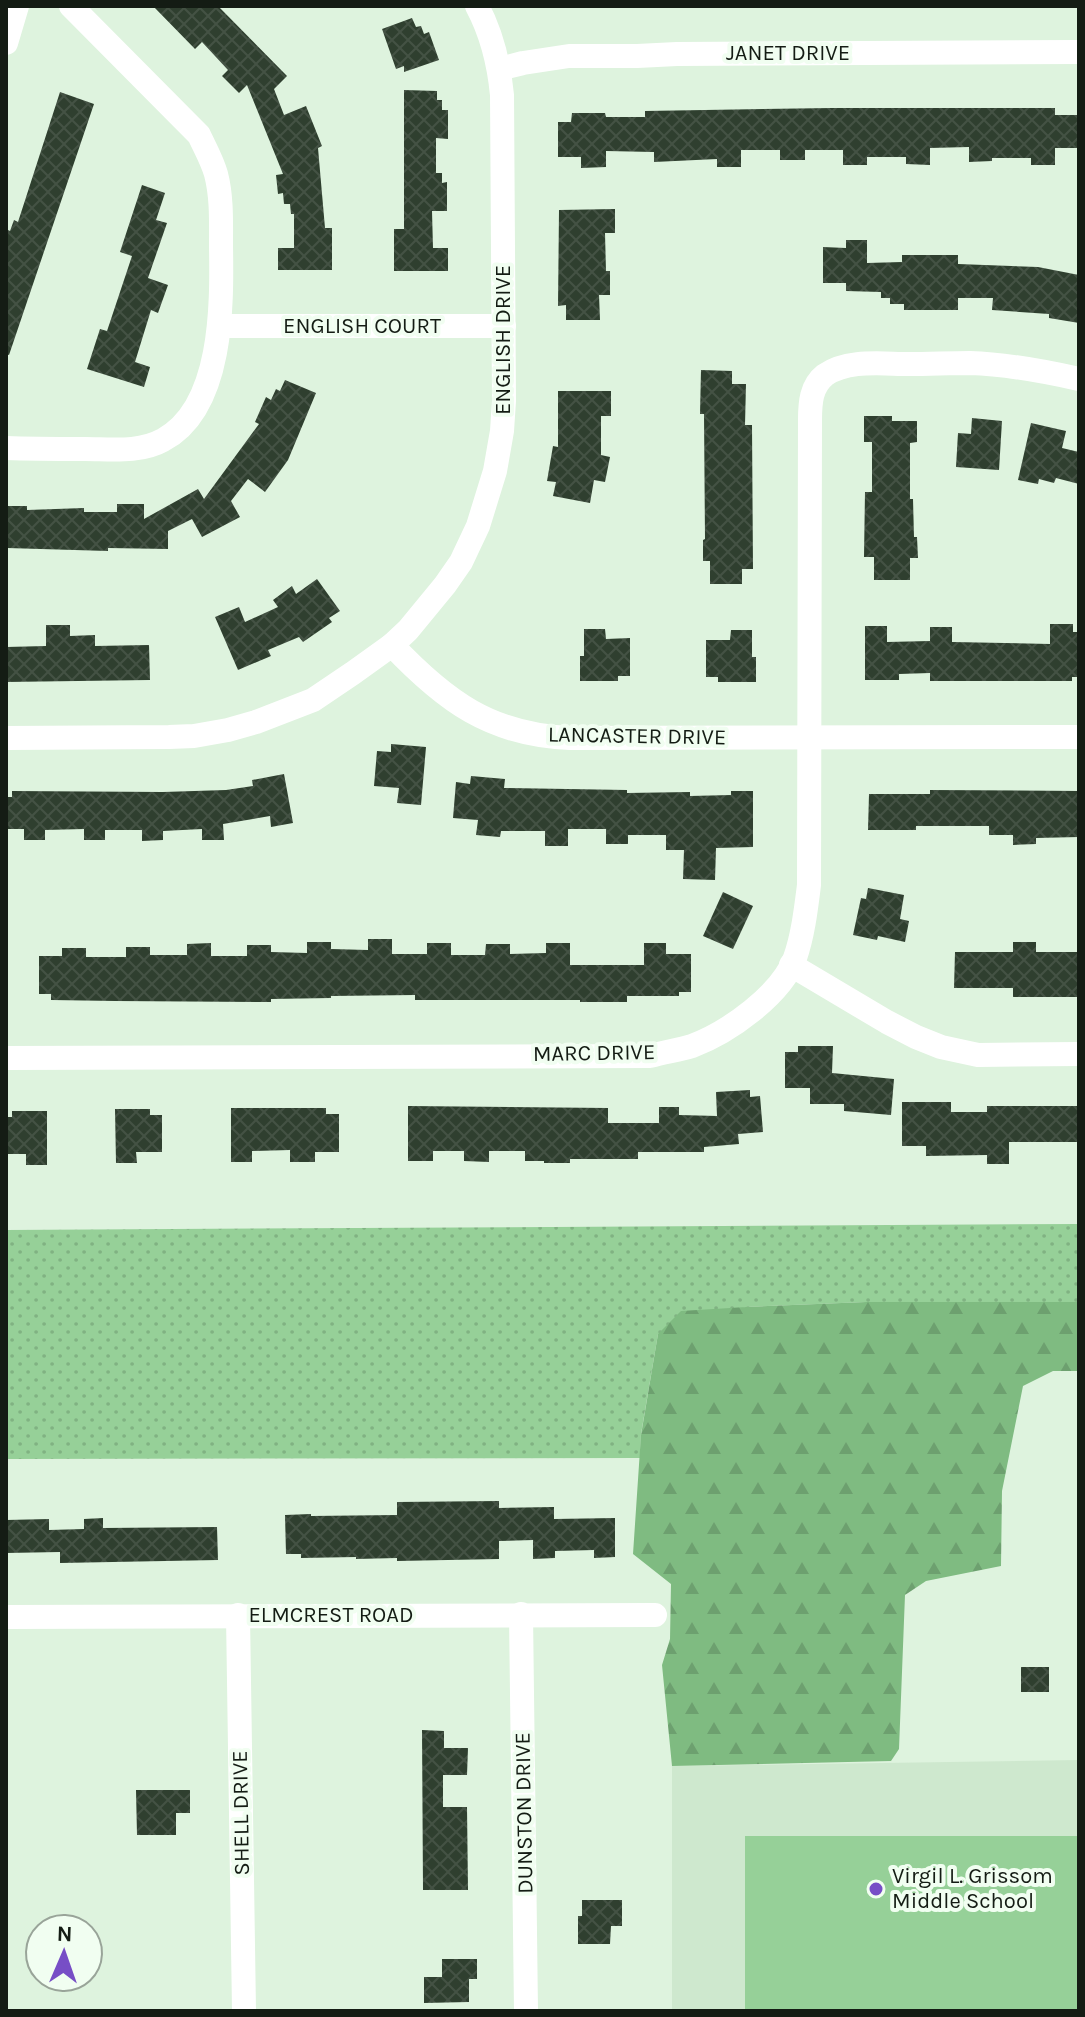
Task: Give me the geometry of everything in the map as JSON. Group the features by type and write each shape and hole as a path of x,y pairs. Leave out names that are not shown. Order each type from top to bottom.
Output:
{"street":[{"path":"6,43 17,6"},
{"path":"6,448 130,449 160,442 179,430 203,393 220,326 220,198 209,155 199,135 71,6"},
{"name":"ENGLISH DRIVE","path":"392,645 415,622 461,562 478,526 495,471 502,431 502,95 492,40 477,6"},
{"name":"JANET DRIVE","path":"499,69 569,56 1079,52"},
{"name":"ENGLISH COURT","path":"220,326 504,326"},
{"name":"MARC DRIVE","path":"6,1058 650,1056 691,1046 727,1029 755,1009 791,965 804,921 809,885 810,404 819,381 827,374 858,364 972,363 1079,379"},
{"path":"6,738 169,737 228,730 313,700 392,645"},
{"name":"LANCASTER DRIVE","path":"392,645 448,699 483,719 524,732 570,738 1079,737"},
{"path":"791,965 887,1022 941,1047 978,1055 1079,1054"},
{"name":"DUNSTON DRIVE","path":"521,1614 526,2011"},
{"name":"SHELL DRIVE","path":"238,1615 244,2011"},
{"name":"ELMCREST ROAD","path":"6,1617 655,1615"}],"shaded area":[{"name":"Virgil L. Grissom Middle School","path":"1079,1760 1079,2011 672,2011 672,1766"}],"green space":[{"path":"1079,1224 1079,1302 866,1302 746,1307 658,1334 641,1434 640,1458 6,1459 6,1230"},
{"path":"866,1302 1079,1302 1079,1371 1053,1371 1023,1386 1002,1491 1001,1566 926,1581 905,1595 899,1749 891,1761 672,1766 662,1665 670,1639 671,1584 633,1554 641,1435 658,1334 681,1311"},
{"path":"745,1836 1079,1836 1079,2011 745,2011"}],"building":[{"path":"153,6 218,6 287,76 274,89 284,115 306,106 322,146 318,148 325,228 332,228 332,270 278,270 278,248 294,248 294,214 291,214 290,204 284,204 283,193 278,194 276,175 283,174 247,85 239,93 222,76 228,70 202,42 195,49"},
{"path":"412,18 424,34 429,32 439,60 404,72 404,66 396,69 382,29"},
{"path":"404,90 437,91 437,100 442,100 442,110 448,110 448,139 436,138 436,173 442,173 442,183 447,182 447,211 432,211 433,248 448,248 448,271 394,271 394,229 404,229"},
{"path":"60,92 94,104 9,355 6,354 6,229 10,231 14,220 18,222"},
{"path":"1055,108 1055,115 1079,115 1079,148 1055,148 1055,165 1031,165 1031,158 992,158 992,161 969,162 969,147 930,148 930,165 906,164 906,157 867,157 867,165 843,165 843,150 805,150 805,160 780,160 780,150 741,150 741,167 717,167 717,159 654,162 654,152 606,151 606,167 581,168 581,157 558,157 558,122 571,122 572,113 645,117 645,111"},
{"path":"142,185 165,193 156,220 167,223 148,278 168,285 158,313 151,310 135,362 150,367 144,387 87,369 100,329 107,331 132,256 120,252"},
{"path":"615,209 615,233 605,233 610,295 599,295 600,320 566,320 566,305 558,306 559,210"},
{"path":"846,240 867,240 867,263 902,262 902,255 958,255 958,264 1038,267 1079,275 1079,323 1049,318 1049,314 992,310 993,298 958,298 958,310 904,310 904,304 890,304 890,298 881,298 881,292 846,291 846,283 823,283 823,247 846,248"},
{"path":"701,370 732,371 732,384 746,384 745,425 752,425 753,569 742,569 742,584 710,584 710,561 703,561 704,414 700,414"},
{"path":"285,380 316,393 288,460 265,492 248,479 231,501 240,517 202,537 192,519 168,531 168,549 7,548 8,506 27,506 27,510 84,508 84,512 117,512 117,504 144,504 144,519 198,489 204,499 259,424 255,422 266,397 271,400"},
{"path":"558,391 611,391 611,416 601,416 601,455 610,457 605,482 594,480 590,503 553,496 556,482 547,481 553,446 558,447"},
{"path":"864,416 892,416 892,421 917,421 917,442 910,443 910,499 913,499 918,558 910,558 910,580 874,580 874,557 864,557 865,492 872,492 872,442 864,442"},
{"path":"972,418 1002,421 999,470 956,467 958,433 971,434"},
{"path":"1031,423 1066,431 1062,448 1079,452 1079,484 1056,478 1054,483 1039,479 1038,484 1018,480"},
{"path":"317,579 340,611 329,618 332,622 303,642 299,637 268,650 271,656 238,670 215,617 239,607 245,622 278,607 273,600 292,586 296,594"},
{"path":"1050,624 1073,624 1073,632 1079,632 1079,677 1072,677 1072,681 930,681 930,673 899,674 899,680 865,680 865,626 887,626 887,642 930,641 930,627 952,627 952,642 1050,644"},
{"path":"46,625 70,625 70,636 95,635 95,646 149,645 150,680 6,682 6,647 46,646"},
{"path":"584,629 605,629 606,639 630,638 630,676 618,676 618,681 580,681"},
{"path":"731,630 752,630 756,682 718,682 718,677 706,677 706,640 730,640"},
{"path":"391,744 426,747 421,805 397,803 399,788 374,786 377,751 391,752"},
{"path":"284,774 293,823 271,827 270,816 223,824 224,840 202,840 202,829 163,831 163,840 142,841 142,830 105,830 105,840 84,840 84,829 45,830 45,840 24,840 24,829 6,829 6,797 12,797 12,791 226,790 253,786 252,780"},
{"path":"471,776 505,779 504,788 690,792 690,796 753,791 753,847 716,848 715,880 683,879 684,850 666,850 666,835 628,835 628,844 606,844 606,829 568,829 568,846 545,846 545,831 501,831 500,837 476,835 478,820 453,818 456,782 470,784"},
{"path":"930,790 1079,791 1079,837 1036,838 1036,844 1013,845 1013,835 989,835 989,826 916,826 916,830 868,830 869,794 930,794"},
{"path":"868,888 904,895 900,919 909,921 905,942 853,935 861,898 866,899"},
{"path":"723,892 753,906 733,949 703,936"},
{"path":"368,939 392,939 392,954 427,954 427,943 451,943 451,955 485,955 486,944 510,944 510,954 546,953 546,943 570,943 570,965 644,965 644,943 666,943 666,954 691,954 691,992 679,992 679,996 627,996 627,1002 415,1000 415,995 331,996 271,999 271,1002 115,1001 51,1000 51,994 39,994 39,956 62,956 62,948 86,948 86,957 126,957 126,947 150,947 150,955 187,955 187,944 211,943 211,956 247,956 247,945 271,945 271,952 307,953 307,942 331,942 331,949 368,950"},
{"path":"1013,942 1036,942 1036,952 1079,952 1079,997 1013,997 1013,988 954,988 955,952 1013,952"},
{"path":"798,1046 833,1046 832,1073 894,1079 891,1115 844,1111 844,1104 810,1104 810,1088 785,1088 785,1052 798,1052"},
{"path":"750,1090 750,1097 760,1096 763,1132 738,1134 739,1144 704,1147 704,1152 638,1152 638,1159 570,1159 570,1163 544,1163 525,1161 525,1151 489,1151 489,1162 464,1161 464,1151 433,1151 433,1161 408,1161 408,1106 608,1108 608,1123 659,1123 659,1107 679,1107 679,1115 717,1116 716,1092"},
{"path":"902,1102 951,1102 951,1112 987,1112 987,1106 1079,1106 1079,1142 1009,1142 1009,1164 987,1164 987,1155 926,1156 926,1146 902,1146"},
{"path":"231,1108 326,1108 326,1114 339,1114 339,1152 315,1152 315,1162 290,1162 290,1150 252,1151 252,1162 231,1162"},
{"path":"115,1109 150,1109 150,1115 162,1115 162,1152 136,1152 137,1163 116,1163"},
{"path":"12,1111 47,1111 47,1165 26,1165 26,1154 6,1154 6,1117 12,1117"},
{"path":"499,1501 499,1508 554,1507 554,1519 615,1518 615,1557 594,1558 594,1550 555,1551 555,1558 533,1559 533,1540 499,1541 499,1559 397,1561 397,1558 301,1558 301,1554 286,1554 285,1515 397,1515 397,1502"},
{"path":"103,1518 103,1528 217,1527 218,1560 60,1563 60,1552 6,1553 6,1520 49,1519 49,1530 84,1529 84,1519"},
{"path":"1021,1667 1049,1667 1049,1692 1021,1692"},
{"path":"422,1730 444,1731 444,1748 468,1748 467,1775 443,1775 443,1807 467,1807 468,1890 423,1890"},
{"path":"136,1790 190,1790 190,1813 176,1813 176,1835 137,1835"},
{"path":"582,1900 622,1900 622,1926 611,1926 610,1944 578,1944 578,1916 582,1916"},
{"path":"442,1959 477,1959 477,1979 469,1979 469,2002 424,2003 424,1977 442,1977"}],"place":[{"name":"Virgil L. Grissom Middle School","path":"876,1889"}]}
